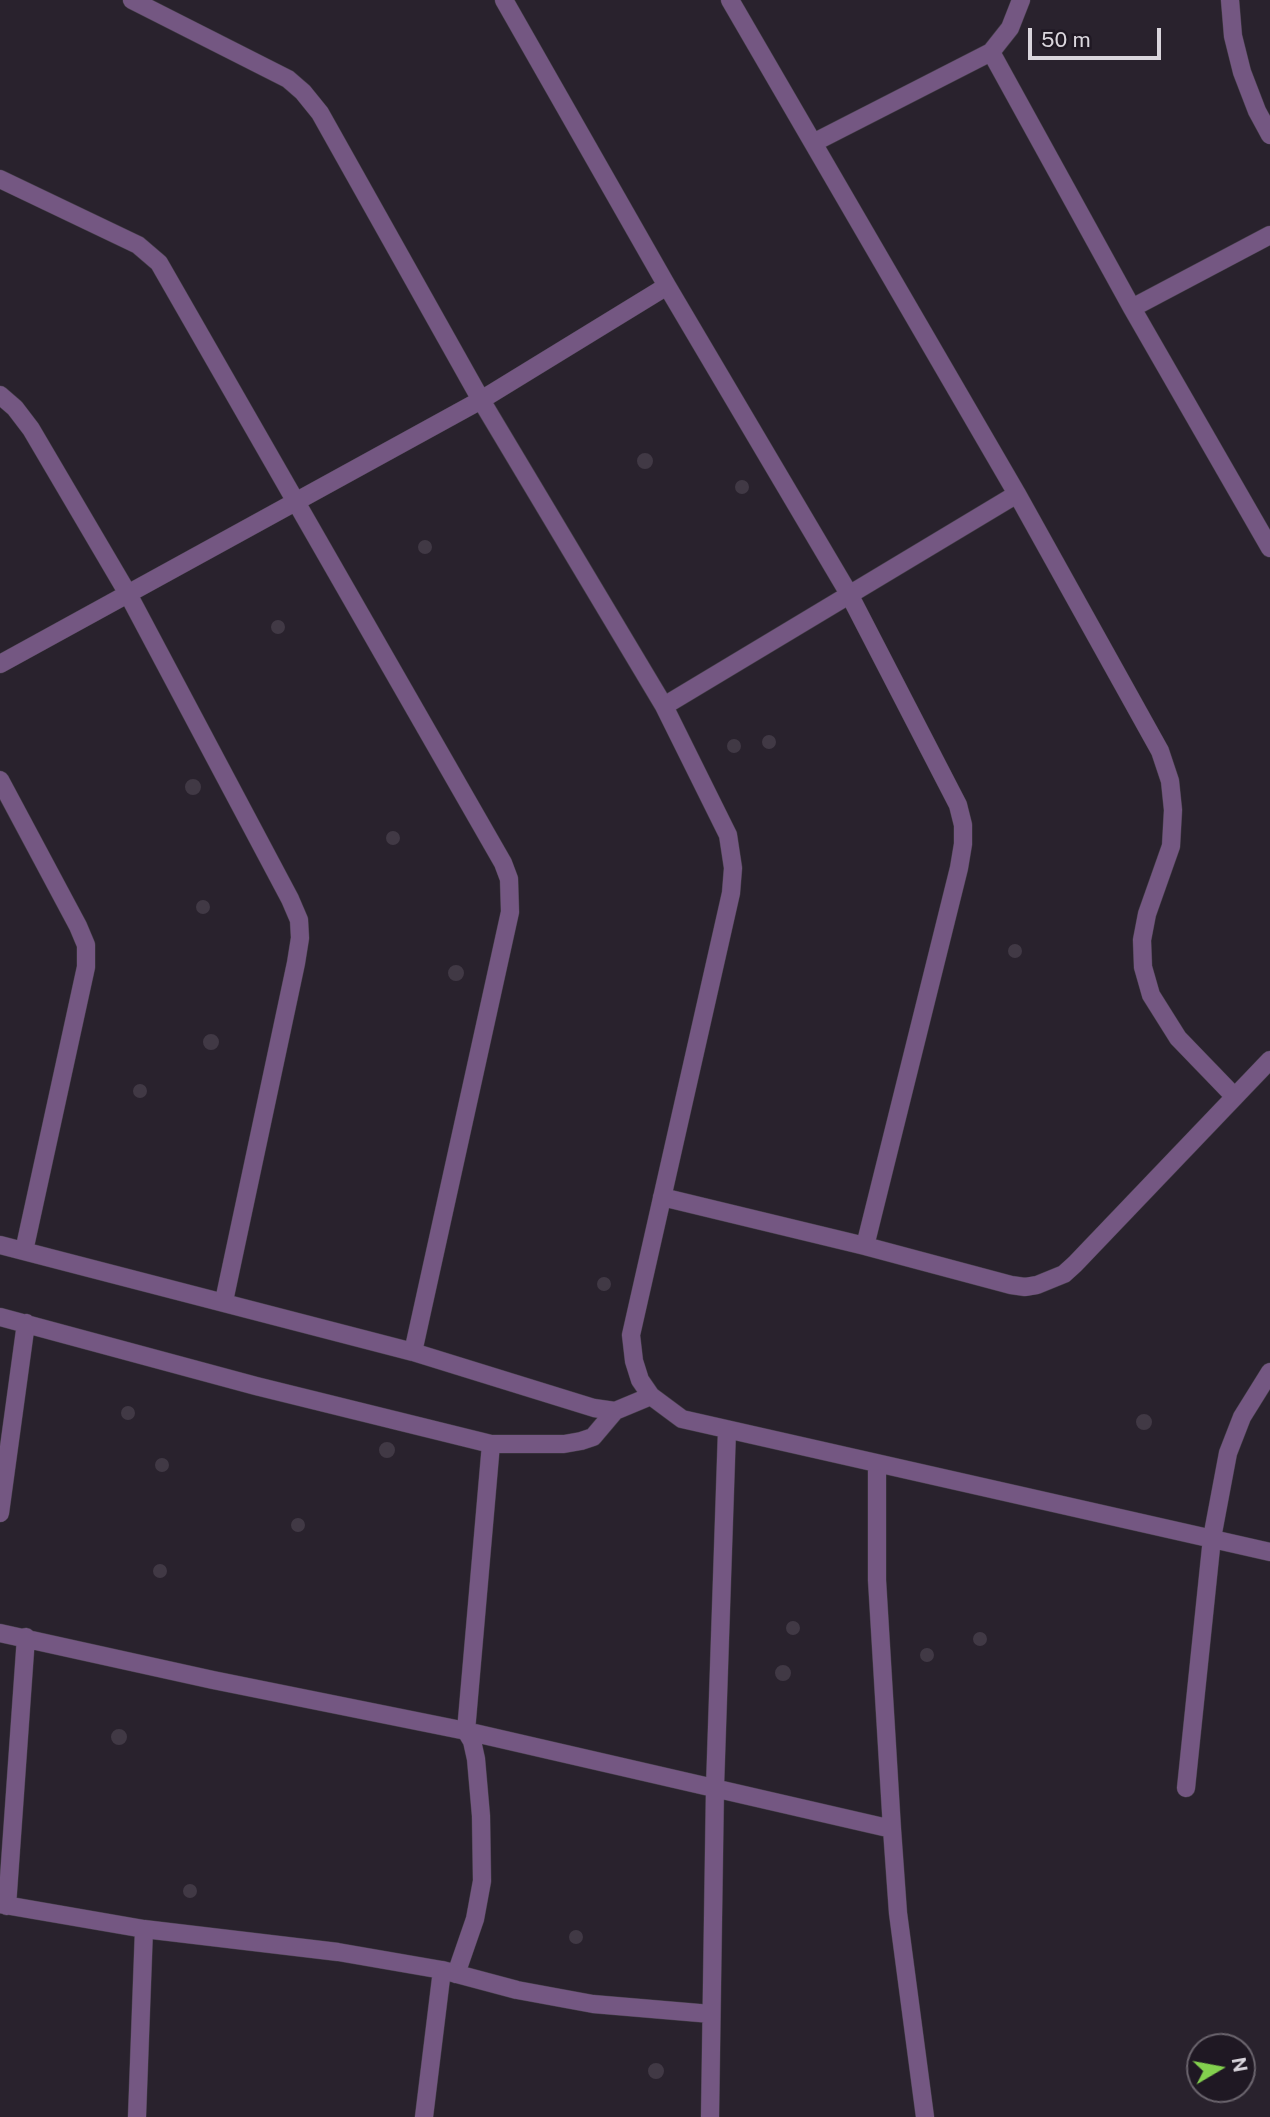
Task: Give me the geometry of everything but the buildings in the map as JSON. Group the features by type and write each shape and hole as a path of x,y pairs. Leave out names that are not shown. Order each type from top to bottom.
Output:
{"street":[{"path":"132,0 288,79 320,113 481,400 664,706 727,835 733,868 726,918 631,1335 634,1361 640,1380 651,1396 682,1419 1270,1552"},
{"path":"504,0 667,286 849,594 958,804 963,825 959,868 865,1246"},
{"path":"730,0 1017,494 1160,751 1170,781 1173,810 1171,846 1147,914 1142,940 1143,967 1151,995 1178,1038 1234,1096"},
{"path":"813,143 991,52 1010,28 1021,0"},
{"path":"1230,0 1233,36 1242,72 1270,135"},
{"path":"991,52 1132,308 1270,548"},
{"path":"0,179 138,245 159,263 503,863 509,879 510,912 413,1352"},
{"path":"1132,308 1270,236"},
{"path":"0,664 481,400 667,286"},
{"path":"0,395 15,408 31,429 128,594 299,920 300,937 296,963 224,1301"},
{"path":"664,706 1017,494"},
{"path":"0,780 86,944 86,967 24,1251"},
{"path":"662,1197 1025,1287 1051,1281 1075,1264 1270,1060"},
{"path":"0,1245 413,1352 594,1408 615,1411"},
{"path":"0,1317 256,1386 492,1444 564,1444 582,1441 593,1437 615,1411 651,1396"},
{"path":"0,1513 26,1323"},
{"path":"1186,1788 1212,1538 1228,1453 1242,1416 1270,1372"},
{"path":"710,2117 715,1787 727,1430"},
{"path":"424,2117 449,1972 475,1919 482,1881 483,1856 476,1759 472,1741 466,1731 492,1444"},
{"path":"877,1465 877,1580 898,1913 925,2117"},
{"path":"0,1633 212,1680 466,1731 892,1829"},
{"path":"26,1637 4,1905 145,1929 338,1952 449,1972 517,1990 593,2004 711,2014"},
{"path":"137,2117 145,1929"}]}
